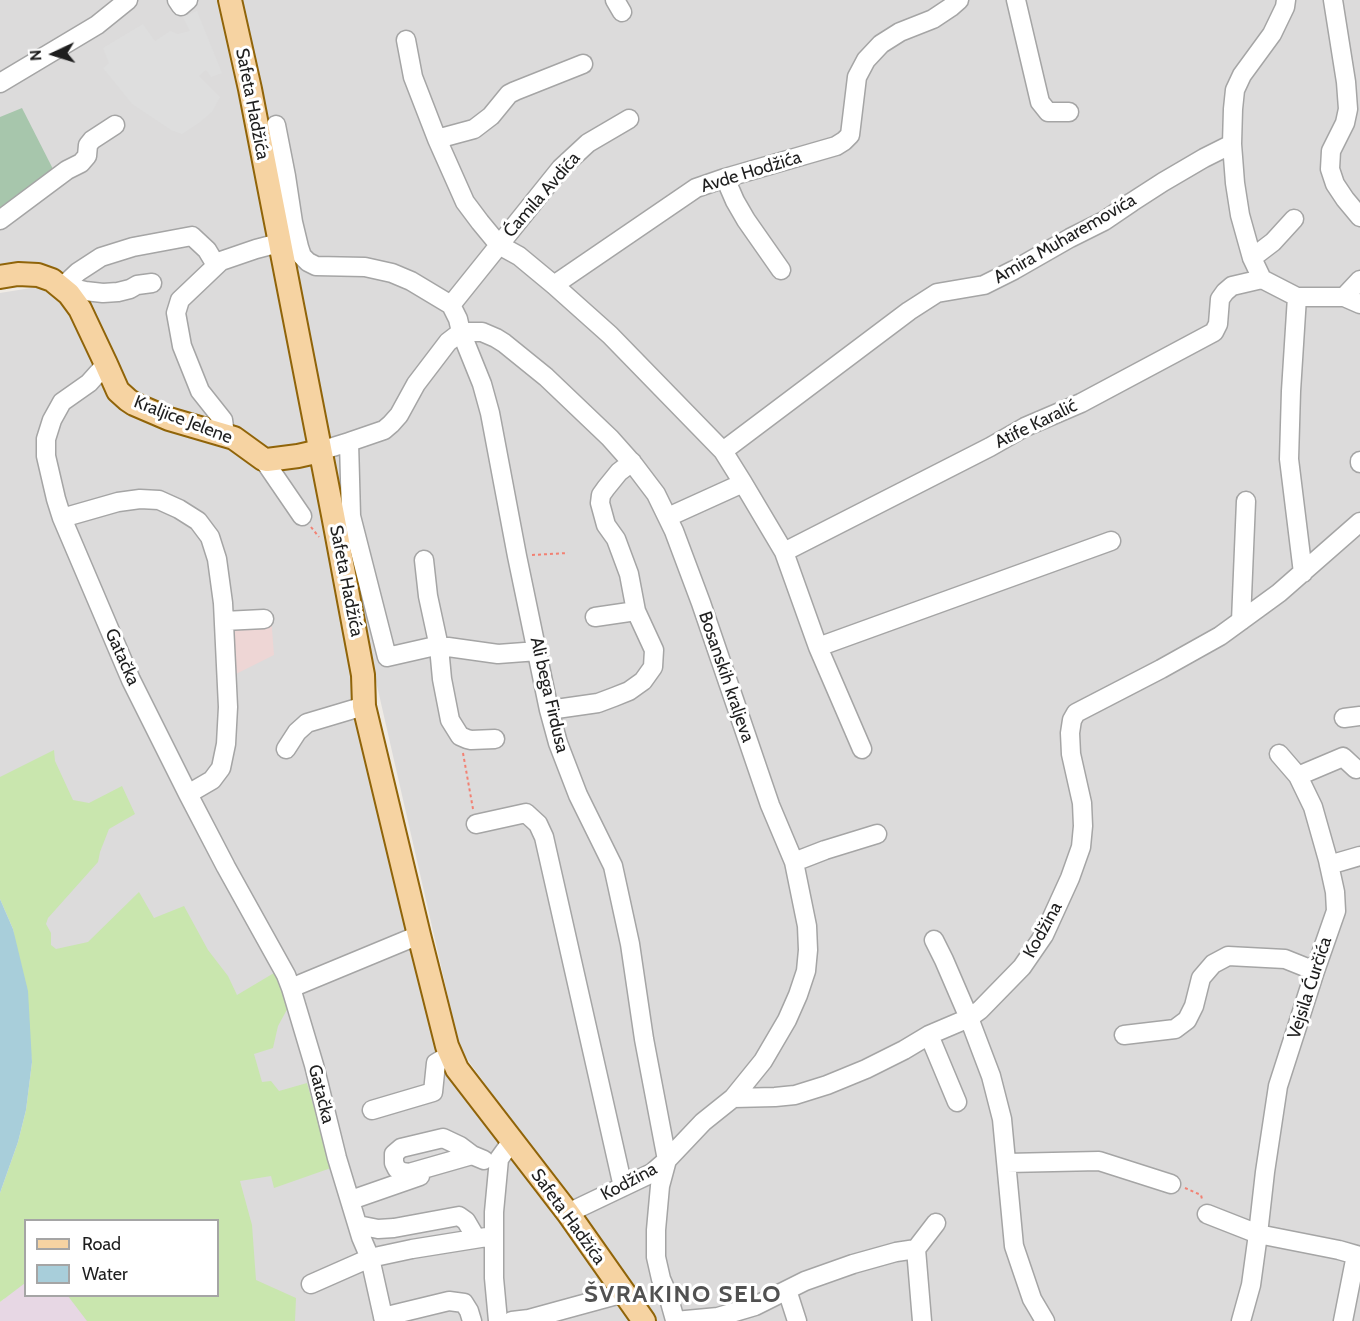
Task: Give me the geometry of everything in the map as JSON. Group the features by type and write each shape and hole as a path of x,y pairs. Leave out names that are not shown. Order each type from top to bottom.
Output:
{"main road":[{"name":"Safeta Hadžića","path":"230,0 250,89 363,675 364,706 447,1046 457,1069 568,1213 644,1321"},
{"name":"Kraljice Jelene","path":"0,277 18,274 38,275 65,284 80,309 118,391 128,400 169,419 225,434 263,459"},
{"path":"263,459 288,458 320,451"}],"street":[{"path":"2,74 97,25 128,0"},
{"path":"177,0 181,6 188,0"},
{"name":"Avde Hodžića","path":"554,285 696,188 836,146 844,141 850,135 858,77 866,60 881,44 900,32 933,19 959,0"},
{"path":"1016,0 1040,102 1048,112 1069,112"},
{"path":"1286,0 1272,34 1242,75 1235,90 1232,144 1240,215 1252,258 1262,279 1297,297 1352,301 1360,280"},
{"path":"1333,0 1348,109 1345,123 1332,151 1330,169 1335,184 1360,217"},
{"name":"Ćamila Avdića","path":"406,40 413,77 437,139 465,201 499,245 561,168 588,143 629,119"},
{"path":"437,139 474,129 491,117 509,94 583,64"},
{"path":"0,220 81,163 87,156 88,145 92,140 115,125"},
{"path":"276,125 299,248 302,256 308,262 316,266 365,267 392,273 411,281 450,304 499,245 519,256 610,335 723,452 784,552 818,647 862,749"},
{"name":"Amira Muharemovića","path":"723,452 937,292 984,285 1014,270 1104,221 1163,182 1232,144"},
{"path":"725,178 746,220 781,270"},
{"path":"1252,258 1273,242 1294,219"},
{"path":"152,283 137,285 118,292 103,293 77,289 65,284 78,272 101,257 133,247 192,236 207,250 216,265"},
{"path":"225,434 223,420 200,391 182,346 176,314 180,300 221,261 279,243"},
{"name":"Atife Karalić","path":"784,552 1214,332 1218,324 1220,299 1225,292 1232,286 1262,279"},
{"path":"1297,297 1289,459 1303,573"},
{"name":"Ali bega Firdusa","path":"450,304 458,319 482,384 490,413 549,710 558,743 578,795 613,866 630,944 644,1039 667,1160"},
{"path":"320,451 384,430 399,415 416,384 439,353 461,332"},
{"name":"Bosanskih kraljeva","path":"461,332 482,332 496,338 546,377 610,438 656,494 668,517 701,603 770,805 794,862 807,926 806,971 788,1020 763,1061 733,1098"},
{"name":"Gatačka","path":"106,364 89,383 62,402 52,420 46,438 48,471 62,518 131,680 226,867 286,975 314,1065 337,1158 370,1258"},
{"path":"349,442 351,516 387,657 431,647 461,648 498,654 538,651"},
{"path":"263,459 302,516"},
{"path":"549,710 598,703 629,691 643,681 653,667 654,650 636,610 629,574 616,539 606,525 600,503 601,495 606,488 619,472 632,462"},
{"path":"668,517 743,483"},
{"path":"62,518 118,502 140,498 159,500 198,521 210,537 217,559 224,621 228,707 226,744 221,768 212,780 188,794"},
{"path":"1241,621 1246,501"},
{"name":"Kodžina","path":"568,1213 652,1173 703,1122 733,1098 795,1095 827,1085 904,1050 929,1035 969,1018 980,1010 1022,967 1044,935 1070,878 1081,847 1082,803 1071,754 1070,733 1072,720 1076,713 1220,636 1303,573 1360,522"},
{"path":"818,647 1111,541"},
{"path":"424,560 428,596 439,647 441,679 450,720 460,736 471,740 495,739"},
{"path":"595,617 636,610"},
{"path":"224,621 264,619"},
{"path":"286,749 297,732 307,723 364,706"},
{"name":"Vejsila Ćurčića","path":"1241,1321 1251,1285 1278,1086 1314,971 1336,910 1329,865 1313,807 1298,776 1279,754"},
{"path":"1298,776 1343,757 1356,769"},
{"path":"476,824 526,813 538,824 544,837 623,1187"},
{"path":"794,862 877,834"},
{"path":"1329,865 1360,856"},
{"path":"291,988 419,935"},
{"path":"934,940 969,1018 991,1076 1002,1119 1014,1246 1032,1299 1045,1321"},
{"path":"1124,1035 1175,1029 1187,1020 1194,1006 1201,978 1214,964 1228,956 1285,959 1314,971"},
{"path":"929,1035 957,1102"},
{"path":"372,1110 433,1092 436,1063 451,1054"},
{"path":"351,1200 442,1168 485,1158 512,1141"},
{"path":"485,1158 485,1237 494,1278 498,1321"},
{"path":"667,1160 660,1186 656,1257 675,1321 718,1317 755,1306 787,1290 853,1264 916,1249"},
{"path":"1007,1163 1099,1161 1171,1184"},
{"path":"1207,1214 1258,1234 1358,1256 1343,1321"},
{"path":"358,1225 378,1229 394,1228 459,1216 485,1237"},
{"path":"922,1321 916,1249 936,1223"},
{"path":"394,1228 398,1252"},
{"path":"311,1284 370,1258 485,1237"},
{"path":"370,1258 383,1319 449,1301 464,1303 472,1321"},
{"path":"787,1290 797,1321"},
{"path":"512,1321 529,1319 624,1293"}],"path":[{"path":"518,556 568,553"},
{"path":"460,736 476,824"},
{"path":"1171,1184 1201,1195 1207,1214"}],"shaded area":[{"path":"0,0 1360,0 1360,1321 655,1321 460,1049 325,458 275,467 117,398 76,306 33,279 0,285"},
{"path":"197,11 222,73 211,77 206,70 199,76 220,97 212,112 182,134 171,130 132,104 103,68 109,63 103,48 143,24 155,41 170,31 178,34 190,31 183,17"},
{"path":"37,287 73,306 116,400 232,441 272,471 322,458 448,1063 638,1321 0,1321 4,1300 24,1237 24,1297 219,1297 219,1219 0,878 0,293"},
{"path":"271,616 274,655 234,675 230,618"},
{"path":"24,1284 24,1297 69,1297 87,1321 0,1321 0,1302"}],"green space":[{"path":"22,108 55,173 0,211 0,117"},
{"path":"54,750 55,761 73,800 89,803 122,786 135,814 109,829 98,862 48,918 46,924 51,933 51,945 56,949 88,942 139,892 154,918 184,906 208,950 228,976 237,995 274,973 290,1004 278,1026 273,1048 254,1054 262,1082 271,1081 279,1091 307,1083 331,1168 274,1188 271,1176 240,1181 252,1225 256,1280 296,1298 295,1321 87,1321 69,1297 219,1297 219,1219 24,1219 24,1284 0,1302 0,1193 18,1142 26,1110 32,1062 13,929 0,899 0,777"}],"water":[{"path":"0,899 13,929 28,991 32,1062 26,1110 18,1142 0,1193"}],"district":[{"name":"ŠVRAKINO SELO","path":"683,1295"}]}
